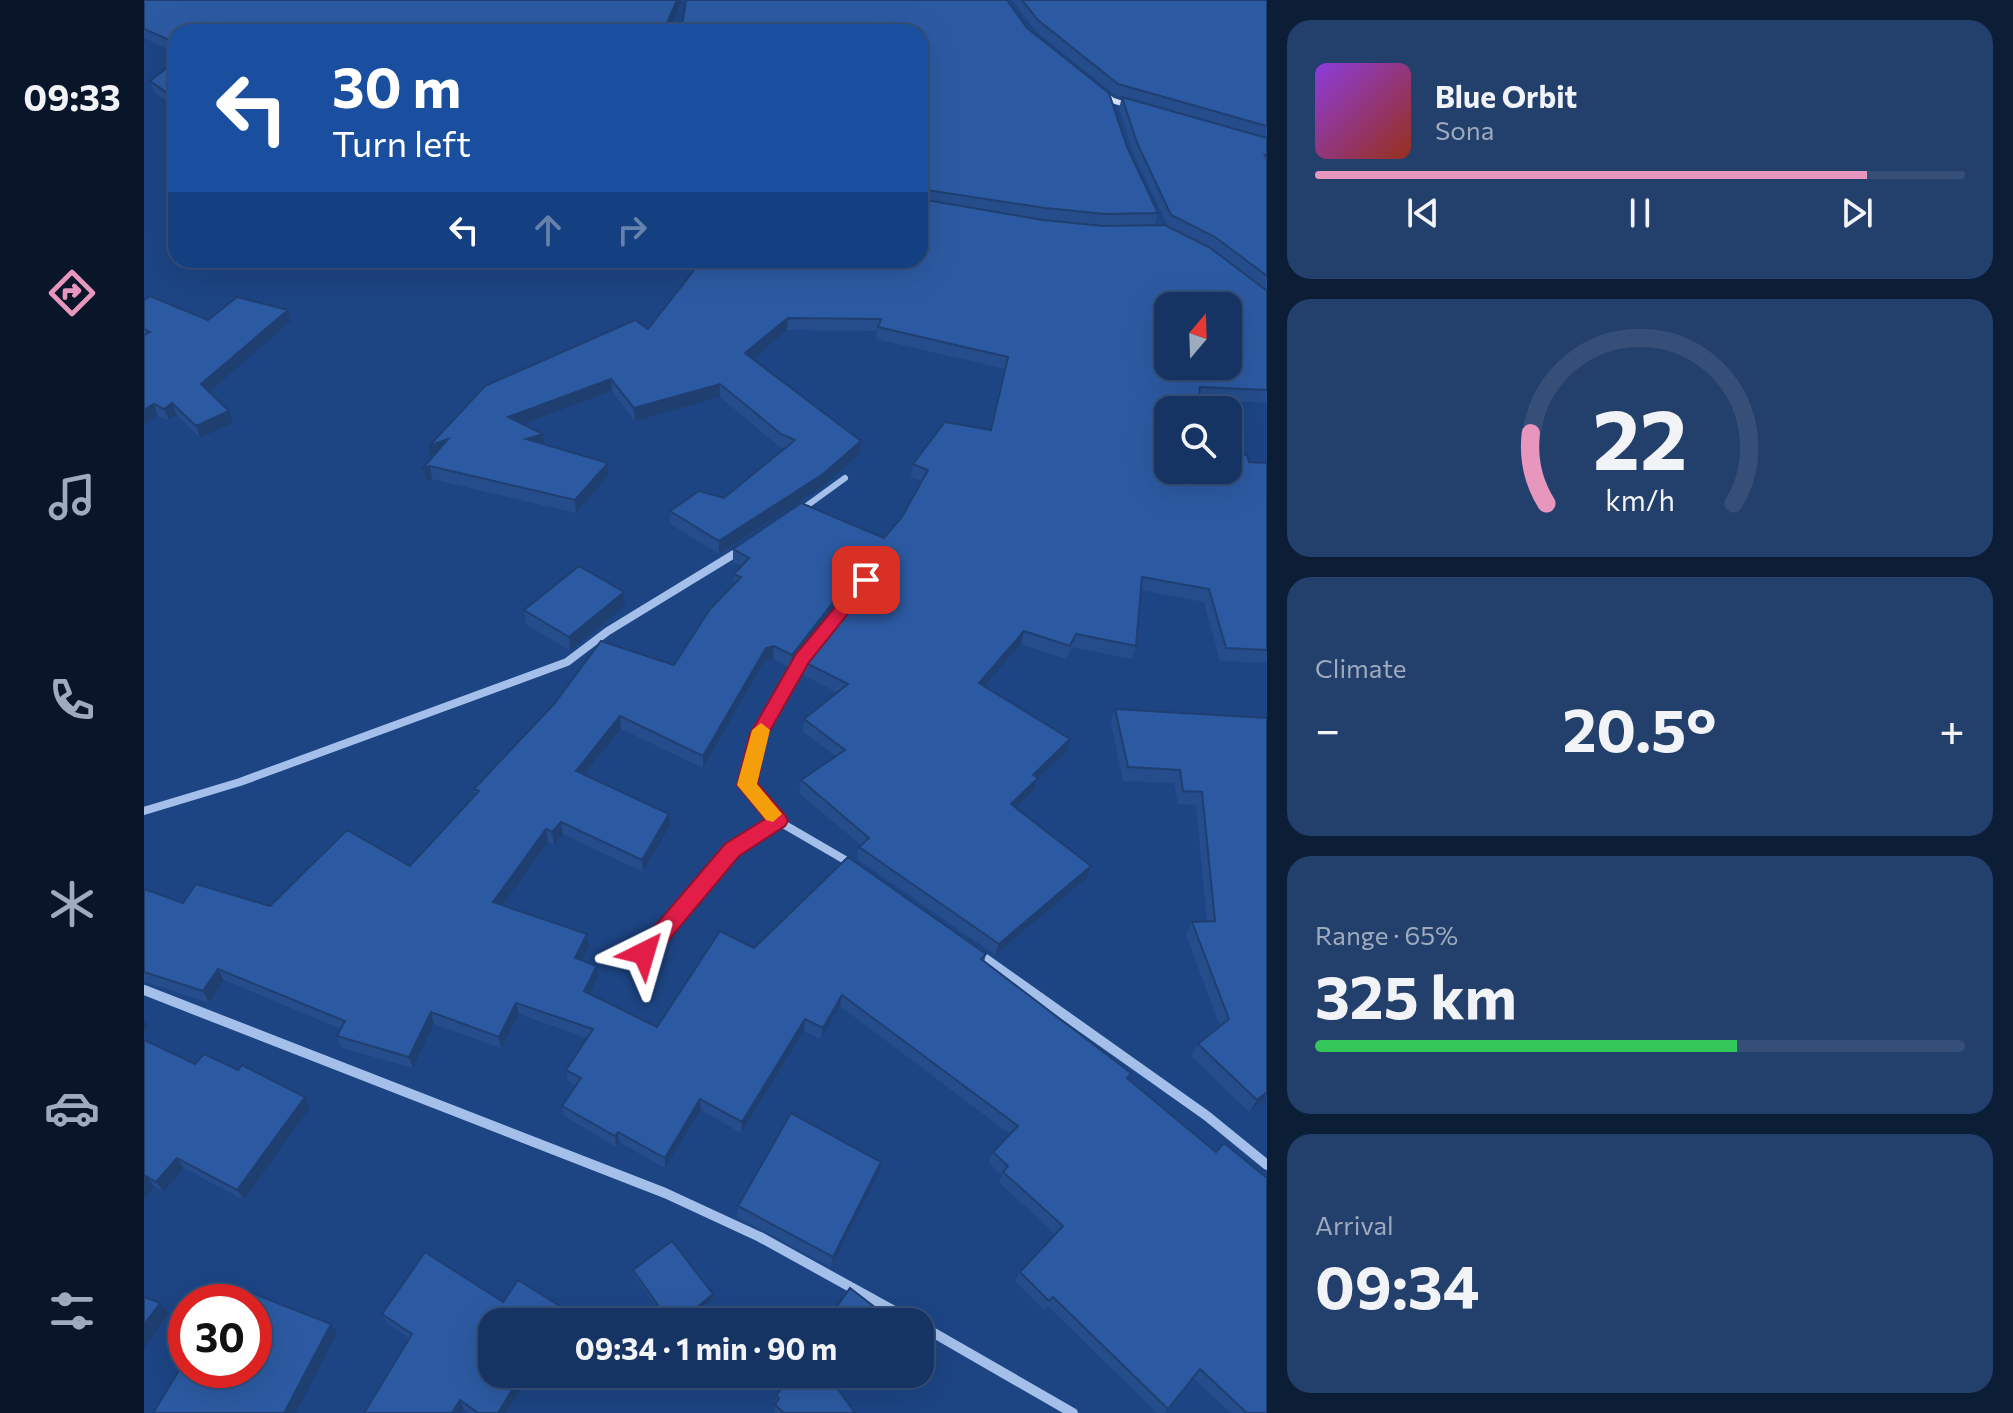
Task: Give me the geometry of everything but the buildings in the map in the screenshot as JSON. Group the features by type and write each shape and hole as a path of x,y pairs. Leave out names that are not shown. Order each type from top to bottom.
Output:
{"main road":[{"path":"1081,77 1111,100 1154,112"}],"street":[{"path":"1111,100 1115,114"},
{"path":"794,515 845,478"},
{"path":"144,811 240,782 567,662 608,631 744,547"},
{"path":"866,580 802,658 759,734 747,785 778,821 868,875"},
{"path":"644,953 732,850 778,821"},
{"path":"973,949 1207,1116 1267,1165"},
{"path":"144,990 493,1124 737,1226 888,1308"},
{"path":"934,1333 1073,1413"}],"slow traffic":[{"path":"761,730 747,785 773,814"}],"route":[{"path":"644,953 732,850 778,821 747,785 759,734 802,658 866,580"}]}
